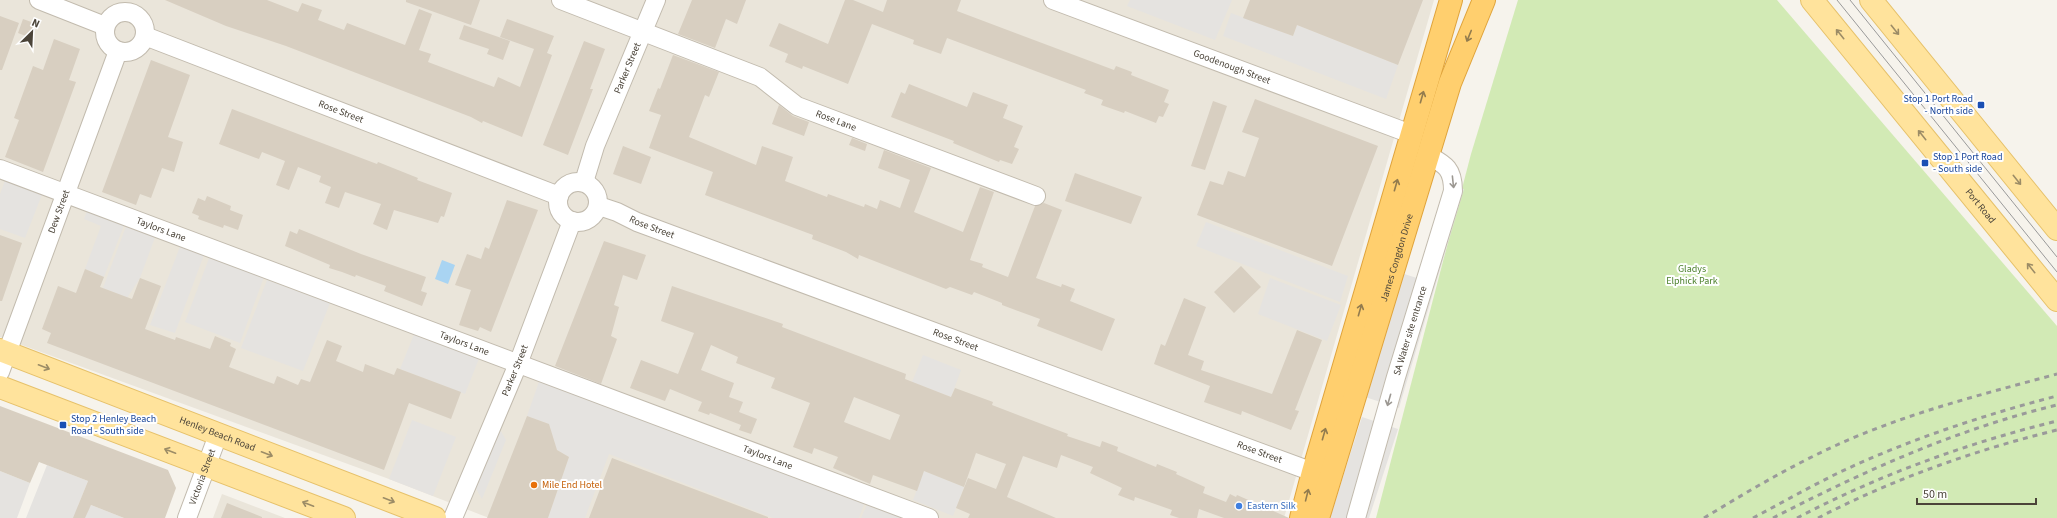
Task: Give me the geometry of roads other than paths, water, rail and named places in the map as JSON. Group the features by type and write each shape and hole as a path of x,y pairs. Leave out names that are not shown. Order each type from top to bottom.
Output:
{"highway":[{"name":"James Congdon Drive","path":"1318,518 1321,475 1411,134 1451,0"},
{"name":"James Congdon Drive","path":"1302,518 1321,475 1430,149 1450,83 1484,0"},
{"path":"1411,134 1430,149"}],"main road":[{"name":"Port Road","path":"1812,0 2057,299"},
{"path":"1870,0 2057,230"},
{"name":"Henley Beach Road","path":"3,358 218,435 435,518"},
{"path":"0,387 344,518"}],"street":[{"path":"39,0 105,26"},
{"name":"Rose Lane","path":"561,0 760,77 797,106 1036,196"},
{"name":"Parker Street","path":"584,182 595,146 656,0"},
{"name":"Goodenough Street","path":"1054,0 1411,134"},
{"path":"133,6 145,28 145,36 136,49 129,52 118,51 112,47 105,38 105,26 109,19 116,13 133,6"},
{"name":"Rose Street","path":"145,36 559,196"},
{"name":"Dew Street","path":"3,358 66,195 118,51"},
{"name":"SA Water site entrance","path":"1356,518 1396,377 1453,191 1452,173 1430,149"},
{"name":"Taylors Lane","path":"0,169 929,518"},
{"path":"584,182 595,190 599,198 598,206 590,219 583,222 572,221 565,217 559,208 559,196 562,189 570,183 584,182"},
{"name":"Rose Street","path":"598,206 644,225 1321,475"},
{"name":"Parker Street","path":"453,518 518,364 572,221"},
{"name":"Victoria Street","path":"187,518 218,435"}],"water":[{"path":"442,260 455,265 448,284 435,279"}],"tram line":[{"path":"1837,0 2057,272"},
{"path":"1850,0 2057,257"}],"railway":[{"path":"1704,518 1799,463 1860,435 1933,409 2057,374"},
{"path":"1753,518 1836,474 1889,451 1973,420 2057,396"},
{"path":"1773,518 1876,468 1947,439 1983,426 2057,405"},
{"path":"1797,518 1828,502 1892,474 1924,462 1990,439 2057,421"},
{"path":"1818,518 1905,478 1965,456 2057,430"}],"place":[{"name":"Stop 1 Port Road - North side","path":"1981,105"},
{"name":"Stop 1 Port Road - South side","path":"1925,163"},
{"name":"Stop 2 Henley Beach Road - South side","path":"63,425"},
{"name":"Mile End Hotel","path":"534,485"},
{"name":"Eastern Silk","path":"1239,506"}],"park label":[{"name":"Gladys Elphick Park","path":"1692,274"}]}
